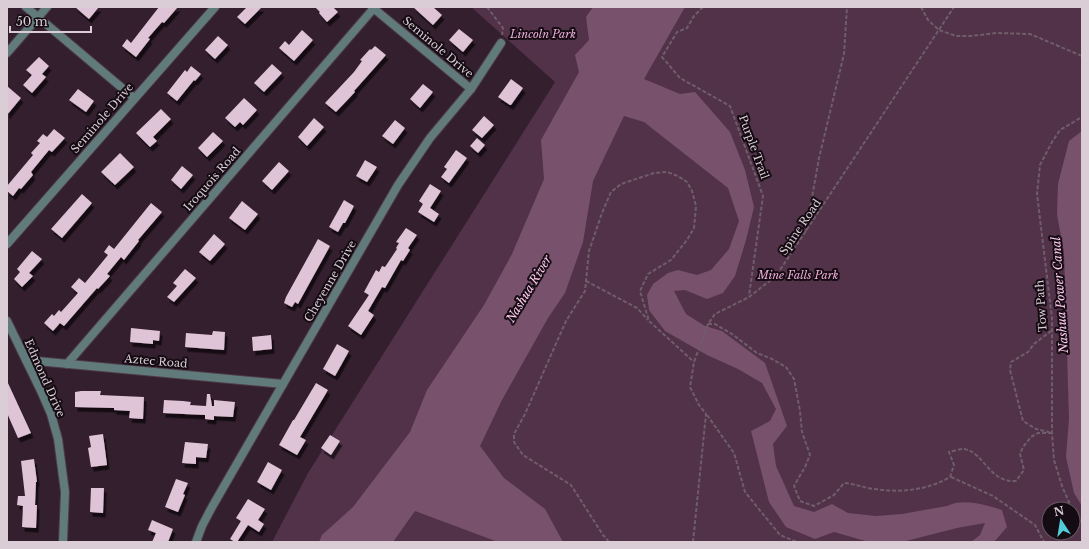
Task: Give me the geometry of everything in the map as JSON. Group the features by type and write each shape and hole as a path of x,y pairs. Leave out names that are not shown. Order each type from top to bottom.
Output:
{"street":[{"path":"26,7 134,98"},
{"path":"7,53 47,7"},
{"name":"Seminole Drive","path":"7,244 215,7"},
{"name":"Seminole Drive","path":"373,8 471,89"},
{"name":"Iroquois Road","path":"67,364 373,8"},
{"name":"Cheyenne Drive","path":"196,542 206,517 398,185 427,143 471,89 501,42"},
{"name":"Edmond Drive","path":"7,321 44,396 58,439 65,492 63,542"},
{"name":"Aztec Road","path":"26,360 283,384"}],"path":[{"path":"487,7 503,28 501,42"},
{"name":"Purple Trail","path":"702,7 694,16 687,28 677,32 662,57 680,78 730,106 763,196 749,297"},
{"path":"806,232 819,158 844,54 847,7"},
{"path":"921,7 928,20 939,30 956,36 996,33 1030,34 1082,56"},
{"name":"Spine Road","path":"797,542 780,535 746,492 734,453 699,405 690,387 694,362 708,324 715,314 749,297 776,276 954,7"},
{"name":"Tow Path","path":"1068,501 1054,460 1052,433 1052,318 1037,194 1040,165 1052,142 1060,130 1082,117"},
{"path":"609,542 571,485 523,455 514,442 514,434 525,414 566,321 585,291 589,251 611,192 621,184 654,173 667,172 678,176 687,182 692,191 696,206 694,228 687,240 671,260 648,274 640,291 649,321"},
{"path":"586,280 636,308 694,362"},
{"path":"708,324 715,324 732,334 757,353 786,367 794,379 802,432 810,454 806,467 794,486 800,500 814,506 834,495 844,483 857,484 874,489 911,491 932,485 950,476 954,465 949,452 964,449 974,453 996,476 1008,482 1016,481 1024,470 1020,454 1023,447 1031,437 1038,433 1052,433"},
{"path":"1051,330 1034,344 1028,352 1011,362 1010,370 1023,421 1036,429 1052,433"},
{"path":"693,542 706,414"},
{"path":"950,476 993,496 1035,525 1044,542"}],"green space":[{"name":"Mine Falls Park","path":"471,7 1082,7 1082,542 272,542 308,473 555,82"}],"water":[{"name":"Nashua River","path":"593,7 685,7 644,79 680,94 695,92 730,132 745,170 754,207 735,276 723,293 707,299 685,290 674,291 686,314 705,326 722,331 765,363 787,426 773,444 776,466 794,506 814,512 832,504 848,513 876,516 902,514 967,502 974,503 1002,510 1007,527 994,542 971,542 980,535 985,523 957,528 902,542 869,542 834,532 815,539 786,527 769,502 751,431 770,421 776,409 762,383 738,369 707,355 665,331 649,310 647,295 653,284 668,273 678,270 697,275 711,270 729,249 739,221 728,188 644,122 624,116 593,181 583,242 565,293 548,318 502,400 480,446 504,478 545,509 563,542 498,542 415,511 393,542 319,542 322,535 353,507 410,432 427,390 484,305 512,254 544,179 541,140 579,72 575,55 589,40 586,17"},
{"path":"1082,131 1082,506 1081,501 1079,501 1074,493 1066,457 1069,419 1064,252 1057,215 1058,184 1069,141"}],"building":[{"path":"75,7 99,7 89,19"},
{"path":"159,7 178,7 148,38 150,39 136,57 122,46 127,39 131,43"},
{"path":"247,7 262,7 245,24 237,17"},
{"path":"315,7 333,7 338,12 327,22"},
{"path":"413,7 433,7 442,15 433,25"},
{"path":"459,29 473,40 463,52 449,40"},
{"path":"302,30 313,40 294,61 279,48 285,41 289,45"},
{"path":"218,36 228,45 215,59 205,50"},
{"path":"375,46 386,55 336,112 325,103 354,72 362,61 360,60 370,49 371,50"},
{"path":"39,57 49,66 42,74 46,77 32,93 23,85 32,75 26,70"},
{"path":"272,64 282,73 264,92 254,83"},
{"path":"191,66 201,74 195,81 194,80 177,101 167,93 185,70 187,72"},
{"path":"511,79 523,88 510,105 498,97"},
{"path":"423,84 433,92 420,108 410,99"},
{"path":"7,86 21,98 7,115"},
{"path":"78,89 94,101 86,112 69,100"},
{"path":"244,98 257,110 243,125 240,122 235,127 225,118"},
{"path":"161,109 171,119 153,137 157,141 150,147 136,133"},
{"path":"484,116 494,125 482,138 472,130"},
{"path":"314,118 324,127 307,146 298,137"},
{"path":"395,120 405,128 393,144 382,136"},
{"path":"54,129 65,138 52,152 49,150 31,172 33,175 13,196 7,191 7,186 33,155 31,153 40,143 37,141 43,134 47,137"},
{"path":"213,132 223,141 207,157 198,148"},
{"path":"477,138 485,145 478,153 470,146"},
{"path":"456,150 467,158 449,183 441,177 447,169 444,167"},
{"path":"120,153 134,167 115,185 101,172"},
{"path":"365,160 377,167 367,182 356,176"},
{"path":"279,162 289,171 272,190 262,181"},
{"path":"182,166 193,175 181,189 171,180"},
{"path":"430,184 441,191 430,208 439,214 434,222 418,212 423,204 419,201"},
{"path":"82,194 92,203 62,238 51,229"},
{"path":"344,200 354,206 345,223 343,223 338,232 329,227"},
{"path":"242,201 258,214 245,230 229,218"},
{"path":"151,203 162,212 138,240 139,241 124,260 121,257 107,274 110,276 98,289 97,288 64,326 60,323 53,331 44,323 52,314 54,316 59,310 61,312 78,293 71,287 79,278 85,283 108,255 104,252 109,245 114,249"},
{"path":"406,228 417,235 408,248 410,250 403,261 401,260 385,288 382,287 368,311 374,315 361,335 348,326 369,295 364,292 376,270 379,272 382,266 385,267 397,249 396,248 399,243 396,242"},
{"path":"214,234 225,244 210,261 199,252"},
{"path":"318,239 330,246 298,304 295,302 292,307 284,303 286,297"},
{"path":"32,251 42,259 29,273 33,276 22,287 14,279 20,272 17,269"},
{"path":"185,269 196,278 174,302 167,297 177,286 173,283"},
{"path":"131,328 160,331 159,341 153,340 153,344 130,342"},
{"path":"213,331 225,332 224,350 185,347 186,333 212,335"},
{"path":"271,335 272,349 253,351 252,337"},
{"path":"337,344 349,351 335,376 323,369"},
{"path":"7,381 31,433 18,438 7,413"},
{"path":"316,383 328,390 300,437 306,440 297,455 279,445"},
{"path":"101,391 100,395 144,397 143,419 129,418 130,411 114,410 114,408 75,407 75,392"},
{"path":"207,394 210,394 212,406 214,406 214,400 235,402 233,417 214,416 214,420 205,419 205,415 163,413 164,400 191,402 190,405 206,406"},
{"path":"103,434 107,465 91,467 88,448 91,447 89,436"},
{"path":"330,435 340,441 331,455 321,448"},
{"path":"185,442 208,444 206,458 196,457 196,464 182,463"},
{"path":"34,459 37,482 35,505 37,505 36,528 22,527 23,506 17,505 18,496 25,496 21,461"},
{"path":"268,462 282,470 271,490 257,482"},
{"path":"176,479 188,483 178,512 165,507"},
{"path":"91,488 104,488 103,513 90,512"},
{"path":"248,499 265,509 258,520 264,524 259,532 248,525 237,542 235,542 230,539 241,521 236,518"},
{"path":"152,520 173,529 168,542 152,542 156,533 148,530"}],"park label":[{"name":"Lincoln Park","path":"543,34"}],"water label":[{"name":"Nashua Power Canal","path":"1060,295"}]}
